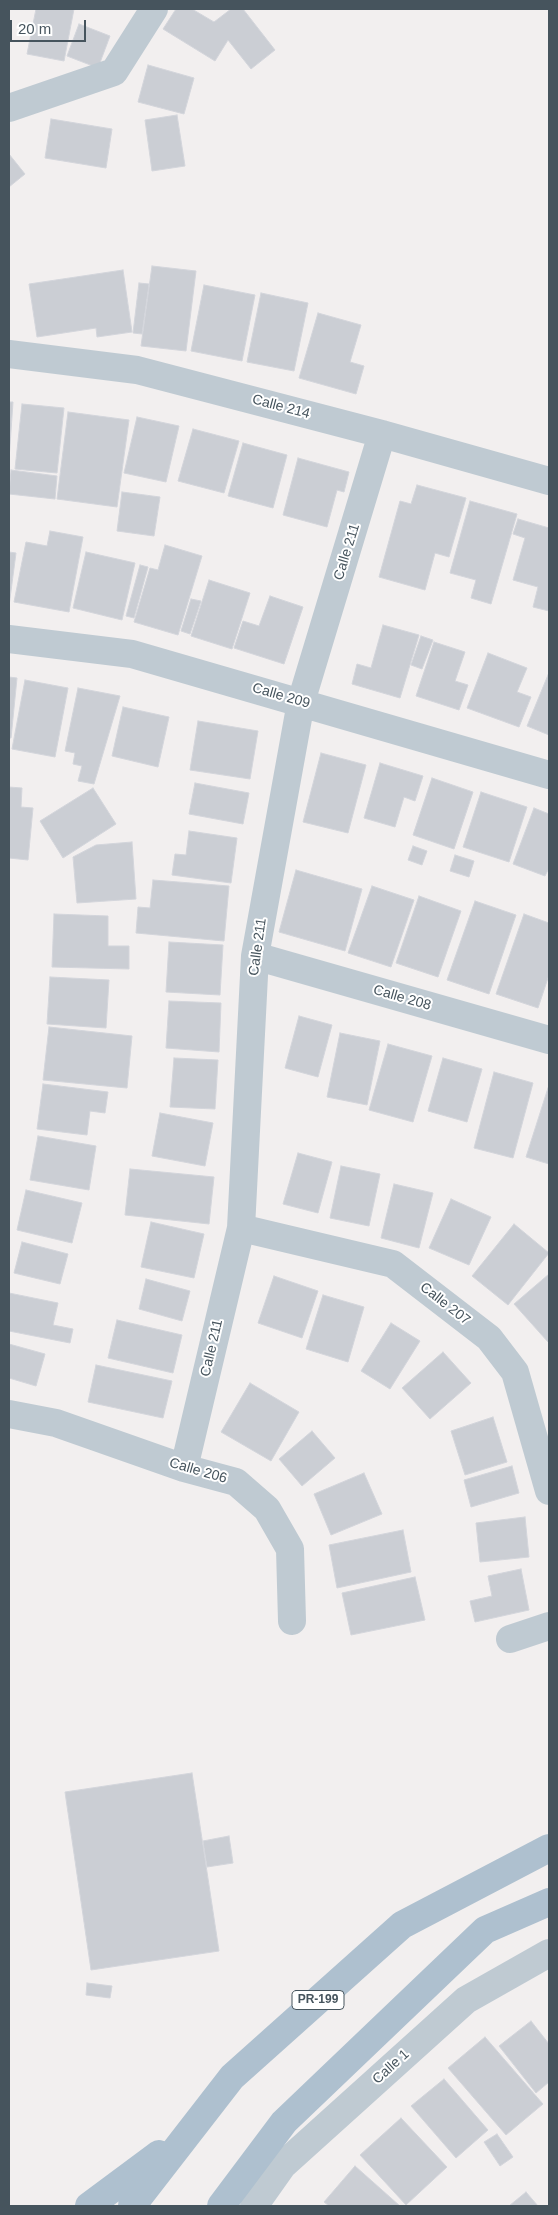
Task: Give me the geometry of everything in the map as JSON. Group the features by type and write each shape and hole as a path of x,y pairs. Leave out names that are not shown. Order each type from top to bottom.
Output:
{"main road":[{"name":"PR-199","path":"132,2206 232,2077 402,1925 549,1848"},
{"path":"220,2206 284,2122 485,1930 549,1902"},
{"path":"89,2206 128,2179 194,2127"}],"street":[{"path":"9,108 114,72 154,9"},
{"name":"Calle 214","path":"9,354 137,370 382,434 549,482"},
{"name":"Calle 211","path":"184,1468 240,1228 255,956 301,702 382,434"},
{"name":"Calle 209","path":"9,639 132,654 549,775"},
{"name":"Calle 208","path":"255,956 549,1040"},
{"name":"Calle 207","path":"240,1228 392,1264 489,1338 514,1372 549,1491"},
{"name":"Calle 206","path":"9,1414 56,1423 184,1468 236,1482 267,1509 290,1549 292,1621"},
{"path":"510,1639 549,1626"},
{"name":"Calle 1","path":"254,2206 283,2165 466,2000 549,1953"}],"building":[{"path":"36,9 74,9 64,61 27,54"},
{"path":"176,9 192,9 214,22 231,9 243,9 275,50 251,69 228,40 215,61 163,29"},
{"path":"79,24 110,36 98,68 67,56"},
{"path":"148,65 194,78 184,114 138,102"},
{"path":"177,115 185,166 152,171 145,120"},
{"path":"51,119 112,129 106,168 45,158"},
{"path":"9,154 25,174 9,187"},
{"path":"152,266 196,271 186,351 141,346"},
{"path":"123,270 132,332 97,337 96,328 37,337 29,284"},
{"path":"139,283 149,284 142,334 133,333"},
{"path":"204,285 255,295 242,361 191,351"},
{"path":"261,293 308,303 294,371 247,362"},
{"path":"318,313 361,325 350,362 364,366 356,394 299,378"},
{"path":"9,402 13,402 9,460"},
{"path":"22,404 64,408 57,473 15,469"},
{"path":"68,412 129,420 117,507 57,499"},
{"path":"137,417 179,426 166,482 124,473"},
{"path":"193,429 239,441 224,493 178,481"},
{"path":"243,443 287,455 273,508 228,496"},
{"path":"298,458 349,472 344,492 337,490 327,527 283,515"},
{"path":"11,470 57,476 55,499 9,494"},
{"path":"417,485 466,498 449,557 435,553 425,590 379,577 400,501 411,504"},
{"path":"122,492 160,497 154,536 117,531"},
{"path":"470,501 517,514 491,604 471,598 476,580 450,573"},
{"path":"518,519 549,528 549,611 533,607 538,587 513,580 525,538 513,534"},
{"path":"50,531 83,537 69,612 14,602 26,542 47,546"},
{"path":"165,545 202,556 178,635 134,622 150,568 158,570"},
{"path":"9,552 16,553 9,606"},
{"path":"86,552 135,563 122,620 73,608"},
{"path":"140,565 148,567 134,618 126,616"},
{"path":"209,580 250,593 232,649 191,636"},
{"path":"270,596 303,607 284,664 234,648 243,621 259,626"},
{"path":"191,599 201,601 190,634 181,631"},
{"path":"383,625 419,635 400,698 352,684 357,664 371,668"},
{"path":"421,636 433,640 422,669 411,665"},
{"path":"434,642 465,652 455,681 468,685 459,710 416,696"},
{"path":"488,653 527,668 517,692 531,697 519,727 467,708"},
{"path":"549,676 549,735 527,726"},
{"path":"9,677 17,678 11,738 9,738"},
{"path":"25,680 68,688 55,757 12,749"},
{"path":"78,688 120,696 94,784 78,781 82,766 73,764 75,753 65,751"},
{"path":"123,707 169,717 158,767 112,756"},
{"path":"198,721 258,731 250,779 190,770"},
{"path":"321,753 366,765 348,833 303,822"},
{"path":"380,763 423,776 415,801 404,797 395,827 364,818"},
{"path":"432,778 473,792 454,849 413,835"},
{"path":"195,783 249,793 243,824 189,814"},
{"path":"9,787 22,788 21,807 33,808 28,860 9,858"},
{"path":"93,788 116,824 63,858 40,821"},
{"path":"481,792 527,807 509,862 463,847"},
{"path":"534,808 549,814 549,868 545,876 513,864"},
{"path":"189,831 237,838 231,883 172,875 175,854 186,855"},
{"path":"132,842 136,899 77,903 73,857 96,845"},
{"path":"413,846 427,851 422,865 408,860"},
{"path":"455,855 474,861 469,877 450,871"},
{"path":"296,870 362,889 345,951 279,932"},
{"path":"153,880 229,886 224,941 136,933 138,907 150,908"},
{"path":"372,886 414,900 391,967 348,953"},
{"path":"419,896 461,911 438,977 396,963"},
{"path":"475,901 516,915 489,994 447,980"},
{"path":"54,914 108,916 108,946 129,946 129,969 52,967"},
{"path":"524,914 549,923 549,975 538,1008 496,994"},
{"path":"169,942 223,945 220,995 166,992"},
{"path":"50,977 109,980 106,1028 47,1024"},
{"path":"169,1001 221,1003 219,1052 166,1048"},
{"path":"299,1016 332,1025 318,1077 285,1068"},
{"path":"49,1027 132,1036 127,1088 43,1080"},
{"path":"340,1033 380,1041 367,1105 327,1097"},
{"path":"388,1044 432,1056 413,1122 369,1110"},
{"path":"174,1058 218,1060 215,1109 170,1107"},
{"path":"443,1058 482,1069 467,1122 428,1111"},
{"path":"494,1072 533,1083 513,1158 474,1148"},
{"path":"43,1084 108,1092 105,1113 90,1111 87,1135 37,1129"},
{"path":"549,1088 549,1164 526,1157"},
{"path":"160,1113 213,1123 205,1166 152,1156"},
{"path":"38,1136 96,1146 89,1190 30,1180"},
{"path":"298,1153 332,1162 318,1213 283,1204"},
{"path":"341,1166 380,1174 369,1226 330,1218"},
{"path":"130,1169 214,1177 209,1224 125,1215"},
{"path":"394,1184 433,1193 419,1248 381,1238"},
{"path":"26,1190 82,1203 72,1243 17,1230"},
{"path":"451,1199 491,1217 469,1265 429,1248"},
{"path":"151,1222 204,1234 194,1278 141,1267"},
{"path":"514,1224 549,1253 508,1305 472,1276"},
{"path":"22,1242 68,1254 60,1284 14,1273"},
{"path":"549,1274 549,1341 548,1342 514,1304"},
{"path":"274,1276 318,1291 302,1338 258,1323"},
{"path":"146,1279 190,1291 182,1321 139,1309"},
{"path":"9,1293 58,1303 53,1325 73,1329 70,1343 9,1331"},
{"path":"323,1295 364,1307 348,1362 306,1349"},
{"path":"117,1320 182,1335 173,1373 108,1358"},
{"path":"391,1323 420,1341 390,1389 361,1371"},
{"path":"9,1344 45,1354 36,1386 9,1378"},
{"path":"443,1352 471,1383 430,1419 402,1388"},
{"path":"96,1365 172,1381 163,1418 88,1402"},
{"path":"250,1383 299,1412 271,1461 221,1432"},
{"path":"493,1417 507,1462 465,1475 451,1431"},
{"path":"312,1431 335,1458 302,1486 279,1459"},
{"path":"512,1466 519,1493 471,1507 464,1480"},
{"path":"364,1473 382,1514 331,1535 314,1494"},
{"path":"525,1517 529,1557 480,1562 476,1523"},
{"path":"403,1530 411,1572 337,1588 329,1545"},
{"path":"521,1569 529,1610 475,1622 470,1601 492,1596 488,1576"},
{"path":"415,1577 425,1620 351,1635 342,1593"},
{"path":"192,1773 219,1951 91,1970 65,1792"},
{"path":"229,1836 233,1863 207,1867 203,1841"},
{"path":"87,1983 112,1986 110,1998 86,1995"},
{"path":"531,2021 549,2044 549,2082 536,2093 499,2046"},
{"path":"485,2037 543,2104 506,2135 448,2068"},
{"path":"444,2079 488,2130 456,2158 411,2106"},
{"path":"401,2118 447,2167 406,2205 360,2155"},
{"path":"497,2134 513,2157 500,2166 484,2142"},
{"path":"355,2166 400,2206 329,2206 324,2202"},
{"path":"526,2192 538,2206 509,2206"}]}
